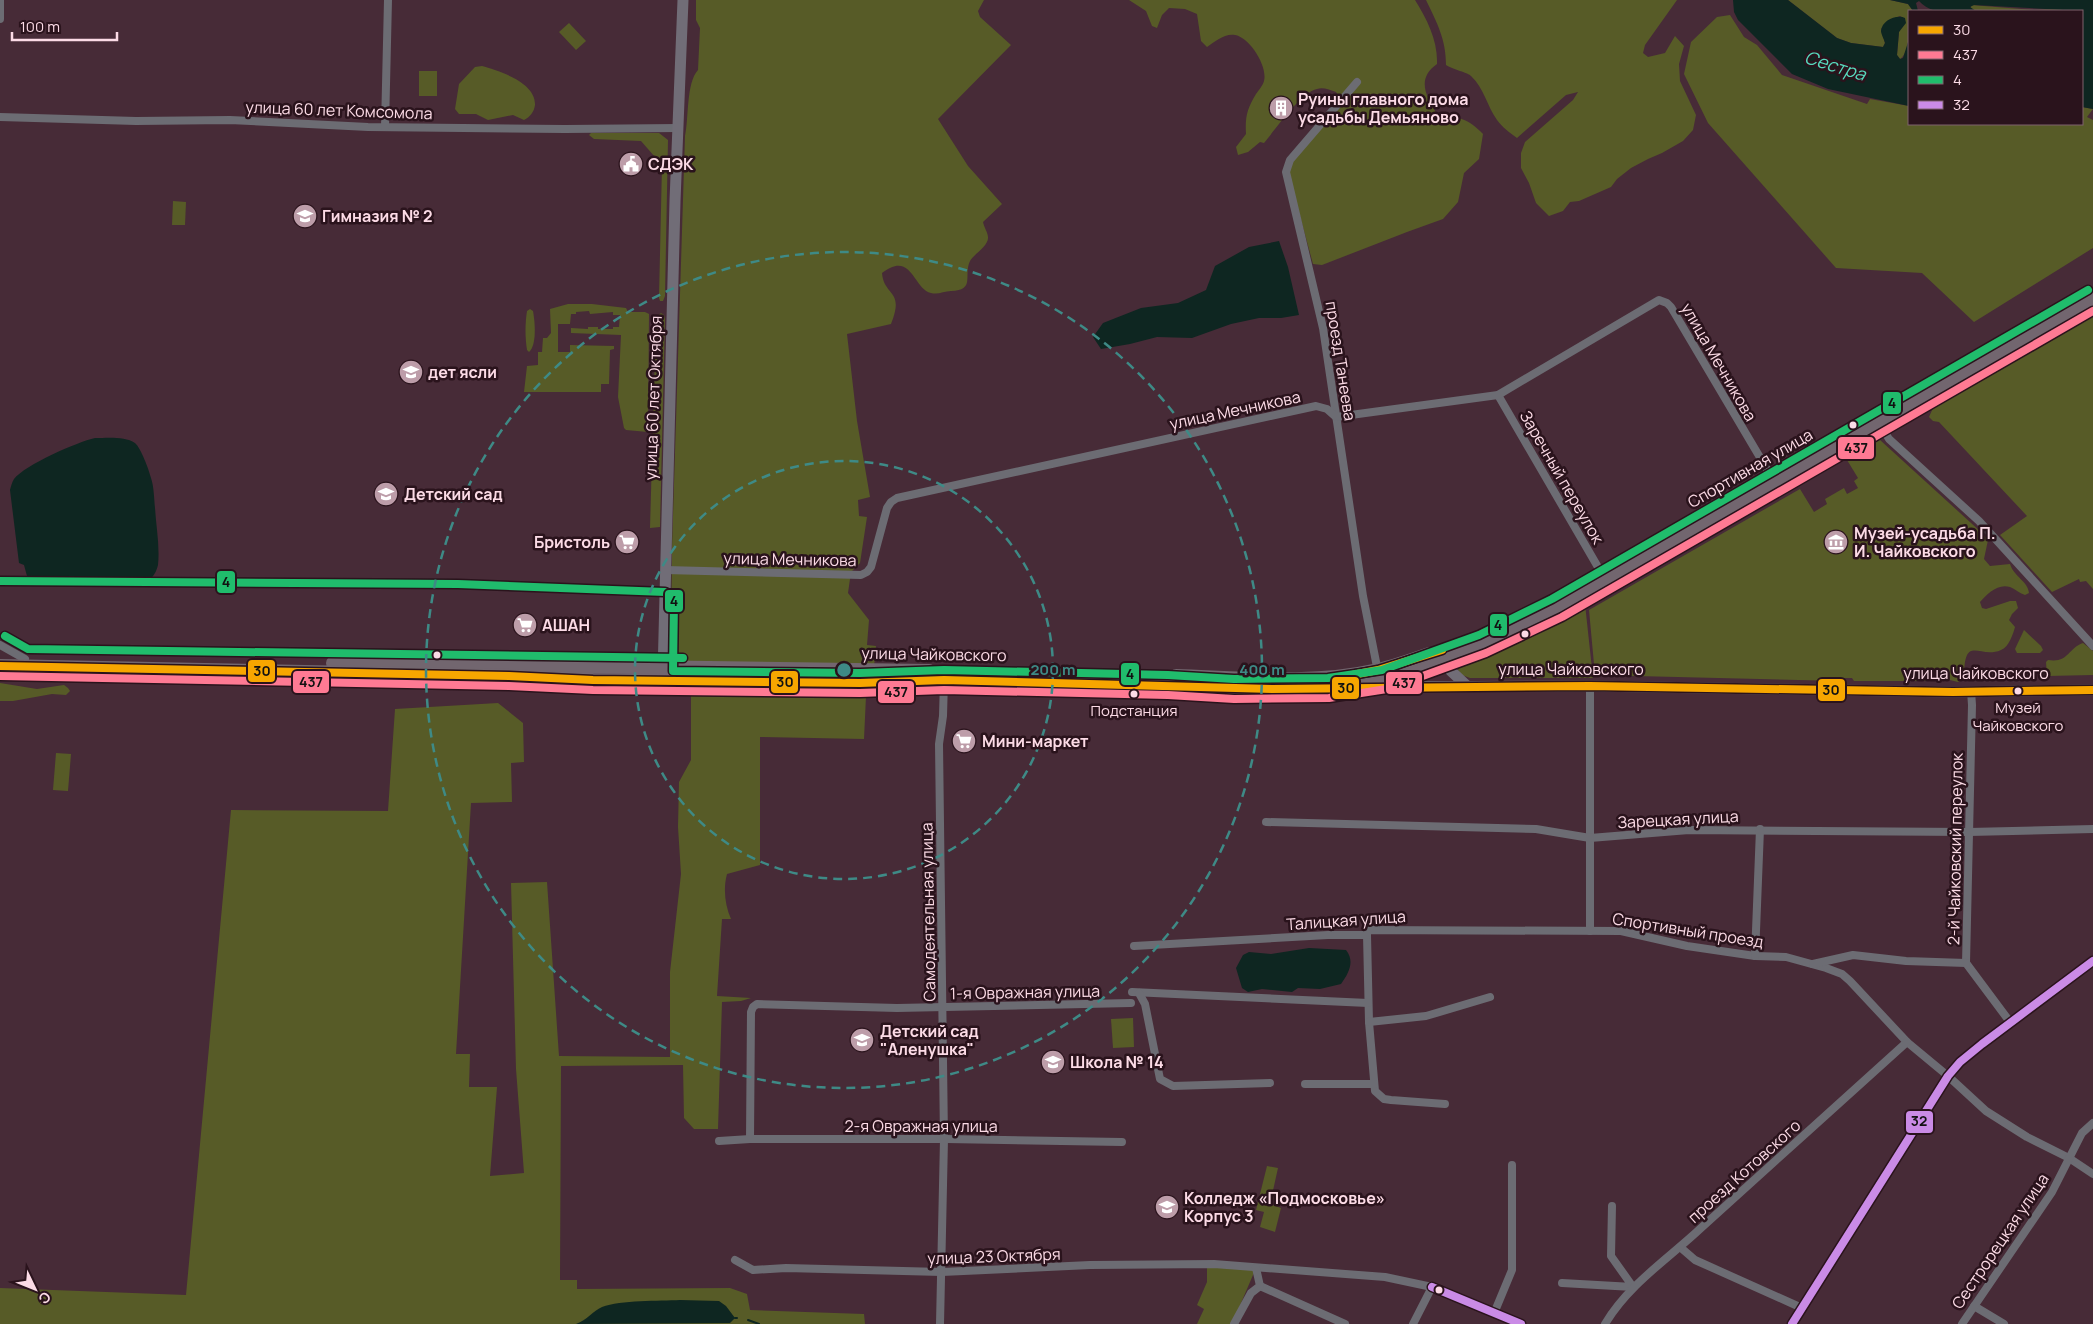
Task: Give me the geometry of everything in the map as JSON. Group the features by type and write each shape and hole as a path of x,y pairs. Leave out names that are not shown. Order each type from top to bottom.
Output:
{"highway":[{"name":"Спортивная улица","path":"1444,654 1523,617 1602,574 2093,290"},
{"name":"Спортивная улица","path":"1342,687 1521,627 2093,299"},
{"name":"улица Чайковского","path":"0,658 663,675 860,683 944,680 1168,685 1234,689 1342,687"},
{"name":"улица Чайковского","path":"0,666 663,675 1246,678 1319,677 1358,674"},
{"name":"Спортивная улица","path":"1358,674 1378,676"}],"street":[{"path":"0,0 0,19"},
{"path":"385,127 388,0"},
{"name":"улица 60 лет Октября","path":"663,675 683,0"},
{"name":"проезд Танеева","path":"1357,82 1290,160 1286,172 1323,328 1363,596 1378,676"},
{"name":"улица 60 лет Комсомола","path":"0,117 136,121 230,120 385,127 678,128"},
{"name":"улица Мечникова","path":"665,570 861,575 871,567 887,508 897,498 1316,406 1327,409 1336,417 1498,395 1654,301 1663,300 1671,307 1771,476"},
{"name":"Заречный переулок","path":"1498,395 1602,574"},
{"path":"1879,423 1889,439 1979,522 2093,646"},
{"path":"0,645 25,658"},
{"path":"1444,654 1451,670 1467,686"},
{"name":"Самодеятельная улица","path":"940,1324 944,1139 939,744 943,716 944,680"},
{"path":"1590,686 1590,931"},
{"name":"улица Чайковского","path":"1342,687 1590,686 1971,691 2093,690"},
{"name":"2-й Чайковский переулок","path":"1971,691 1966,963 2010,1022"},
{"name":"Зарецкая улица","path":"1266,822 1536,829 1590,838 1689,830 1760,829 1969,832 2093,829"},
{"path":"1755,956 1760,829"},
{"name":"Талицкая улица","path":"1134,946 1328,935 1367,935 1367,930 1590,931"},
{"name":"Спортивный проезд","path":"1590,931 1621,931 1687,946 1755,956 1786,957 1842,974 1907,1042 1986,1111 2027,1137 2069,1158 2093,1174"},
{"path":"1367,935 1369,1022 1374,1084 1377,1095 1384,1099 1445,1104"},
{"path":"1811,964 1853,955 1906,961 1966,963"},
{"path":"1792,1324 1948,1076 1960,1062 2010,1022 2093,961"},
{"path":"1270,1083 1173,1086 1160,1079 1145,1004 1136,992 1368,1003"},
{"path":"1369,1022 1426,1016 1490,997"},
{"name":"1-я Овражная улица","path":"750,1139 751,1012 755,1005 943,1008 1132,1003"},
{"name":"проезд Котовского","path":"1605,1324 1616,1306 1633,1287 1680,1247 1907,1042"},
{"path":"1305,1084 1374,1084"},
{"name":"Сестрорецкая улица","path":"1962,1324 2052,1192 2082,1133 2093,1123"},
{"name":"2-я Овражная улица","path":"720,1141 750,1139 944,1139 1122,1142"},
{"path":"1495,1312 1512,1270 1512,1165"},
{"path":"1612,1206 1611,1256 1633,1287"},
{"path":"1680,1247 1695,1260 1802,1308"},
{"name":"улица 23 Октября","path":"735,1260 753,1270 786,1268 942,1272 1116,1265 1214,1264 1256,1268"},
{"path":"1260,1286 1256,1268 1385,1277 1432,1287 1521,1324"},
{"path":"1562,1283 1633,1287"},
{"path":"1234,1324 1251,1293 1260,1286"},
{"path":"1260,1286 1345,1324"},
{"path":"1413,1324 1432,1287"},
{"path":"1974,1306 2004,1324"}],"green space":[{"path":"696,0 984,0 978,11 980,17 1011,45 938,119 968,166 1002,204 983,222 988,240 984,247 970,261 966,285 959,290 936,294 931,293 920,285 906,268 900,266 892,267 882,273 886,286 895,299 895,313 891,324 847,334 857,421 870,497 858,500 859,516 867,517 860,563 851,572 848,593 869,620 867,645 876,646 874,667 687,661 675,655 671,649 672,548 685,136 691,83 698,70 700,28 696,20"},
{"path":"1129,0 1415,0 1424,15 1436,47 1437,64 1427,76 1425,82 1429,101 1437,114 1462,119 1473,125 1483,134 1479,159 1464,173 1458,202 1443,219 1322,265 1313,264 1290,179 1289,166 1341,100 1336,92 1322,88 1311,92 1296,104 1264,143 1260,142 1248,152 1238,155 1236,147 1246,134 1246,118 1249,109 1264,81 1263,68 1256,53 1246,41 1235,35 1216,40 1207,47 1201,41 1197,14 1185,9 1169,8 1162,15 1157,28 1152,26 1146,11"},
{"path":"1426,0 1677,0 1645,45 1643,53 1648,57 1665,53 1675,36 1684,46 1679,64 1680,81 1696,115 1693,130 1683,141 1631,168 1617,179 1611,187 1579,201 1570,202 1563,211 1549,216 1536,203 1521,168 1521,153 1525,142 1573,100 1578,92 1566,95 1517,138 1497,120 1479,86 1471,76 1446,65 1443,39"},
{"path":"1788,0 1890,0 1908,4 1912,10 1908,10 1908,44 1904,55 1900,59 1897,55 1899,32 1905,19 1900,16 1888,21 1881,29 1885,43 1883,47 1851,43 1837,38"},
{"path":"1971,5 2034,10 1974,10 1971,9"},
{"path":"1730,15 1744,37 1757,45 1782,75 1867,104 1870,99 1908,106 1908,125 2083,125 2083,107 2093,109 2087,117 2093,120 2093,248 1974,322 1922,273 1836,268 1708,123 1684,74 1691,42 1717,17"},
{"path":"569,23 586,41 576,50 559,32"},
{"path":"482,66 507,74 530,90 534,97 535,105 530,116 524,120 513,115 488,120 476,114 459,114 455,109 459,84 475,67"},
{"path":"419,71 437,71 437,96 419,96"},
{"path":"591,133 659,133 668,140 665,296 663,301 660,301 659,298 662,165 641,141 594,139 589,135"},
{"path":"173,201 186,202 185,225 172,225"},
{"path":"568,304 592,304 626,308 628,312 645,312 649,314 648,432 626,430 624,428 618,397 621,335 571,333 571,328 588,329 588,327 598,327 598,329 613,329 613,327 619,327 620,315 613,315 613,312 590,314 589,311 576,312 576,314 571,314 570,324 558,324 558,352 570,352 570,345 614,346 614,349 610,350 609,384 601,384 601,392 524,392 527,366 538,365 538,352 542,352 543,338 547,338 551,333 550,309"},
{"path":"530,309 533,311 535,333 532,349 529,352 526,345 526,325 527,311"},
{"path":"661,313 665,318 660,527 650,528 656,317"},
{"path":"2093,314 2093,589 2086,581 2080,582 2079,579 2052,592 2000,535 2027,516 1939,422 1933,421 1929,417 1933,408"},
{"name":"Музей-усадьба П. И. Чайковского","path":"1880,440 1982,533 1988,540 1984,559 1990,566 2010,564 2026,585 2029,593 2025,595 2006,586 1997,588 1980,602 1982,608 1986,609 2010,601 2016,601 2018,608 2009,620 2015,627 2010,640 2004,648 1993,652 1970,652 1965,665 1964,679 1958,682 1946,679 1941,681 1854,681 1852,678 1842,678 1840,681 1595,675 1589,610 1800,489 1814,512 1827,504 1825,499 1844,488 1847,494 1858,488 1854,481 1858,478 1847,460"},
{"path":"1585,604 1593,678 1470,678 1462,675 1458,670 1460,664 1465,660 1528,636"},
{"path":"2024,630 2041,646 2043,650 2040,653 2017,653 2015,649"},
{"path":"2083,643 2093,651 2093,675 2047,676 2046,662 2048,660 2064,658"},
{"path":"0,683 37,689 64,685 70,691 66,695 52,694 13,701 0,701"},
{"path":"691,695 866,696 864,739 760,737 760,865 727,874 725,885 726,903 731,919 722,919 717,996 751,998 741,1001 722,1002 718,1129 694,1129 684,1118 683,1065 561,1066 560,1280 577,1280 577,1289 730,1288 747,1294 750,1310 864,1314 865,1324 0,1324 0,1288 186,1295 231,810 388,811 395,709 498,703 523,723 524,762 511,763 512,802 471,803 456,1054 470,1054 469,1087 497,1087 490,1176 524,1173 516,1069 511,883 547,882 559,1056 670,1057 670,972 681,874 678,827 679,782 691,760"},
{"path":"56,753 71,754 68,791 53,790"},
{"path":"1133,1018 1134,1047 1113,1048 1111,1019"},
{"path":"1267,1166 1278,1168 1270,1204 1281,1208 1275,1232 1260,1227 1264,1212 1256,1210"},
{"path":"1207,1265 1256,1268 1232,1324 1197,1324 1204,1309 1197,1305 1207,1282"}],"water":[{"name":"Сестра","path":"1733,0 1788,0 1837,38 1851,43 1883,47 1885,43 1881,31 1884,24 1894,17 1905,18 1906,23 1899,32 1897,55 1900,59 1903,58 1908,42 1908,106 1828,89 1792,74 1738,20 1734,12"},
{"path":"1890,0 2093,0 2093,109 2083,107 2083,10 1974,5 1970,7 1974,10 1934,10 1919,1 1916,3 1918,10 1912,10 1908,4"},
{"path":"1279,241 1288,267 1299,315 1281,318 1259,318 1231,324 1192,338 1157,337 1101,349 1093,337 1103,323 1141,308 1178,303 1206,290 1215,266 1249,247"},
{"path":"95,438 126,439 135,443 142,454 150,474 153,489 159,551 156,572 151,578 127,584 91,583 27,576 24,565 19,563 10,490 13,481 20,473 40,461 64,449"},
{"path":"1309,948 1346,950 1350,958 1350,967 1341,984 1320,989 1298,988 1292,992 1262,989 1248,992 1242,988 1236,968 1243,955 1249,952 1271,954"},
{"path":"719,1301 726,1306 735,1318 730,1323 576,1324 602,1307 610,1305 629,1302"}],"waterway":[{"path":"748,1320 759,1324"}],"transit line":[{"name":"4","path":"0,581 458,584 665,592 671,595 674,601 673,671 860,673 944,670 1168,675 1234,679 1328,678 1382,670 1479,635 1552,599 2088,290"},
{"name":"437","path":"0,676 509,686 593,690 860,693 944,690 1168,695 1234,699 1329,698 1387,689 1486,653 1562,617 2093,311"},
{"name":"4","path":"5,636 28,649 683,658"},
{"name":"30","path":"1352,675 1378,670 1442,650"},
{"name":"30","path":"0,666 509,676 593,680 860,683 944,680 1272,689 1590,686 1953,692 2093,690"},
{"name":"32","path":"1792,1324 1948,1076 1960,1062 1982,1044 2093,961"},
{"name":"32","path":"1432,1287 1521,1324"}],"place":[{"name":"Руины главного дома усадьбы Демьяново","path":"1281,108"},
{"name":"СДЭК","path":"631,164"},
{"name":"Гимназия № 2","path":"305,216"},
{"name":"дет ясли","path":"411,372"},
{"name":"Детский сад","path":"386,494"},
{"name":"Бристоль","path":"627,542"},
{"name":"Музей-усадьба П. И. Чайковского","path":"1836,542"},
{"name":"AШАН","path":"525,625"},
{"name":"Музей Чайковского","path":"2018,691"},
{"name":"Подстанция","path":"1134,694"},
{"name":"Мини-маркет","path":"964,741"},
{"name":"Детский сад \"Аленушка\"","path":"862,1040"},
{"name":"Школа № 14","path":"1053,1062"},
{"name":"Колледж «Подмосковье» Корпус 3","path":"1167,1207"}]}
